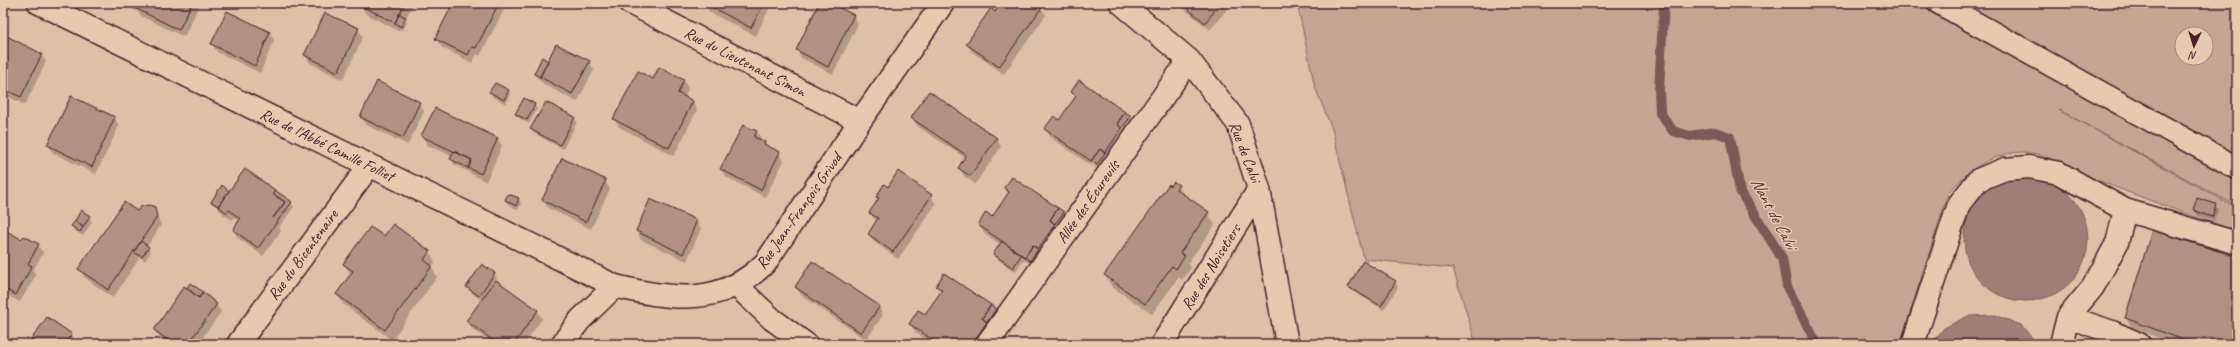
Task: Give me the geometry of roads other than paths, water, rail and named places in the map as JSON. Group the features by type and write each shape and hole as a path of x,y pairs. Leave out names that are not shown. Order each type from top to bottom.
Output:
{"street":[{"name":"Rue de l'Abbé Camille Folliet","path":"39,3 614,286"},
{"name":"Rue du Lieutenant Simon","path":"630,3 860,121"},
{"name":"Rue Jean-François Grivod","path":"614,286 662,296 696,296 738,286 753,276 766,262 860,121 943,3"},
{"name":"Rue de Calvi","path":"1121,3 1189,60 1238,124 1259,189 1287,344"},
{"path":"1940,3 2237,168"},
{"name":"Allée des Écureuils","path":"987,344 1189,60"},
{"name":"Rue du Bicentenaire","path":"238,344 369,166"},
{"path":"1913,344 1959,204 1978,180 2004,169 2029,167 2059,173 2125,210 2237,243"},
{"name":"Rue des Noisetiers","path":"1162,344 1259,189"},
{"path":"2061,344 2068,317 2093,287 2117,243 2125,210"},
{"path":"562,344 580,320 614,286"},
{"path":"738,286 772,319 806,344"},
{"path":"2068,317 2112,332 2139,344"}],"waterway":[{"name":"Nant de Calvi","path":"1664,3 1659,89 1660,113 1673,131 1690,136 1715,132 1730,137 1740,191 1782,258 1787,287 1817,344"}]}
